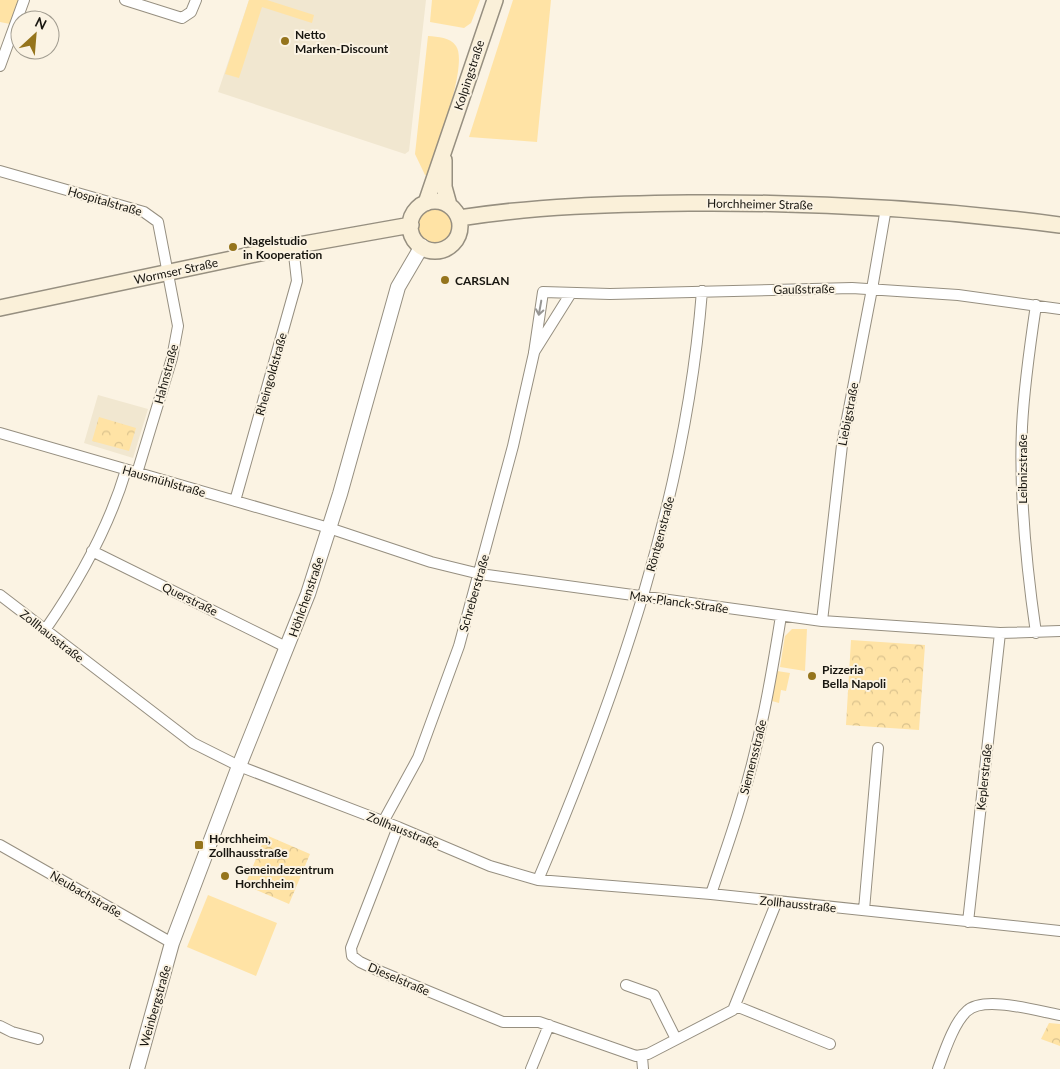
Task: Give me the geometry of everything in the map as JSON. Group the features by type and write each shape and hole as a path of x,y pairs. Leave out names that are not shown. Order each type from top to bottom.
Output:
{"main road":[{"name":"Kolpingstraße","path":"426,203 495,0"},
{"name":"Kolpingstraße","path":"444,151 444,187 449,205"},
{"path":"438,201 449,205 459,218 460,232 450,246 433,250 422,246 412,235 411,225 415,212 426,203 438,201"},
{"name":"Horchheimer Straße","path":"459,218 507,210 614,204 773,202 886,208 1060,225"},
{"name":"Wormser Straße","path":"0,308 293,246 411,225"}],"street":[{"path":"0,66 24,0"},
{"path":"125,0 182,18 191,12 196,0"},
{"name":"Hospitalstraße","path":"0,171 150,215 158,222 169,272"},
{"name":"Liebigstraße","path":"822,622 842,445 886,208"},
{"name":"Rheingoldstraße","path":"235,501 297,281 293,246"},
{"name":"Höhlchenstraße","path":"172,943 239,766 288,648 308,594 329,528 398,287 422,246"},
{"name":"Hahnstraße","path":"138,473 172,358 178,326 169,272"},
{"name":"Gaußstraße","path":"571,293 610,294 872,289 958,295 1060,309"},
{"name":"Röntgenstraße","path":"538,880 598,732 655,554 684,434 695,364 702,291"},
{"name":"Schreberstraße","path":"383,822 418,758 430,728 456,654 480,574 534,353 542,292 571,293 534,353"},
{"name":"Leibnizstraße","path":"1036,305 1022,427 1022,477 1027,571 1036,633"},
{"name":"Hausmühlstraße","path":"0,433 329,528"},
{"path":"45,630 76,582 92,551 117,497 126,470"},
{"name":"Max-Planck-Straße","path":"329,528 431,562 480,574 642,597 822,622 1000,633 1060,631"},
{"name":"Querstraße","path":"92,551 288,648"},
{"name":"Zollhausstraße","path":"0,595 193,744 239,766 398,827 490,866 538,880 711,894 1060,931"},
{"name":"Siemensstraße","path":"711,894 741,803 756,745 773,670 781,616"},
{"name":"Keplerstraße","path":"968,922 1000,633"},
{"path":"864,910 878,748"},
{"name":"Dieselstraße","path":"398,827 351,948 352,956 377,970 503,1022 530,1021 549,1025 613,1049 642,1057"},
{"name":"Neubachstraße","path":"0,845 172,943"},
{"path":"643,1069 642,1057 733,1010 777,901"},
{"name":"Weinbergstraße","path":"137,1069 172,943"},
{"path":"626,985 654,995 676,1039"},
{"path":"938,1069 955,1029 966,1011 979,1003 1060,1014"},
{"path":"736,1006 830,1044"},
{"path":"531,1069 549,1025"},
{"path":"0,1026 38,1040"}],"shaded area":[{"path":"249,0 426,0 409,151 405,154 218,92"},
{"path":"98,395 148,409 133,458 84,443"}],"green space":[{"path":"0,0 20,0 16,10 10,10 10,24 0,22"},
{"path":"249,0 267,0 314,15 312,23 262,7 239,78 225,74"},
{"path":"432,0 480,0 471,23 464,28 430,22"},
{"path":"513,0 551,0 537,142 469,137"},
{"path":"428,36 444,38 450,41 456,46 459,56 455,89 428,176 425,175 415,154"},
{"path":"435,208 442,209 448,213 452,219 452,233 448,239 442,243 435,244 428,243 422,239 418,233 417,226 418,219 422,213 428,209"},
{"path":"99,417 136,428 129,451 92,441"},
{"path":"792,629 807,629 805,671 780,667 785,636"},
{"path":"851,640 925,645 919,730 846,725"},
{"path":"777,671 790,673 786,691 781,690 779,703 772,701"},
{"path":"266,835 310,854 289,904 245,885"},
{"path":"208,895 277,923 256,976 187,947"},
{"path":"1049,1023 1060,1024 1060,1046 1041,1039"}],"place":[{"name":"Netto Marken-Discount","path":"285,41"},
{"name":"Nagelstudio in Kooperation","path":"233,247"},
{"name":"CARSLAN","path":"445,280"},
{"name":"Pizzeria Bella Napoli","path":"812,676"},
{"name":"Horchheim, Zollhausstraße","path":"199,845"},
{"name":"Gemeindezentrum Horchheim","path":"225,876"}]}
